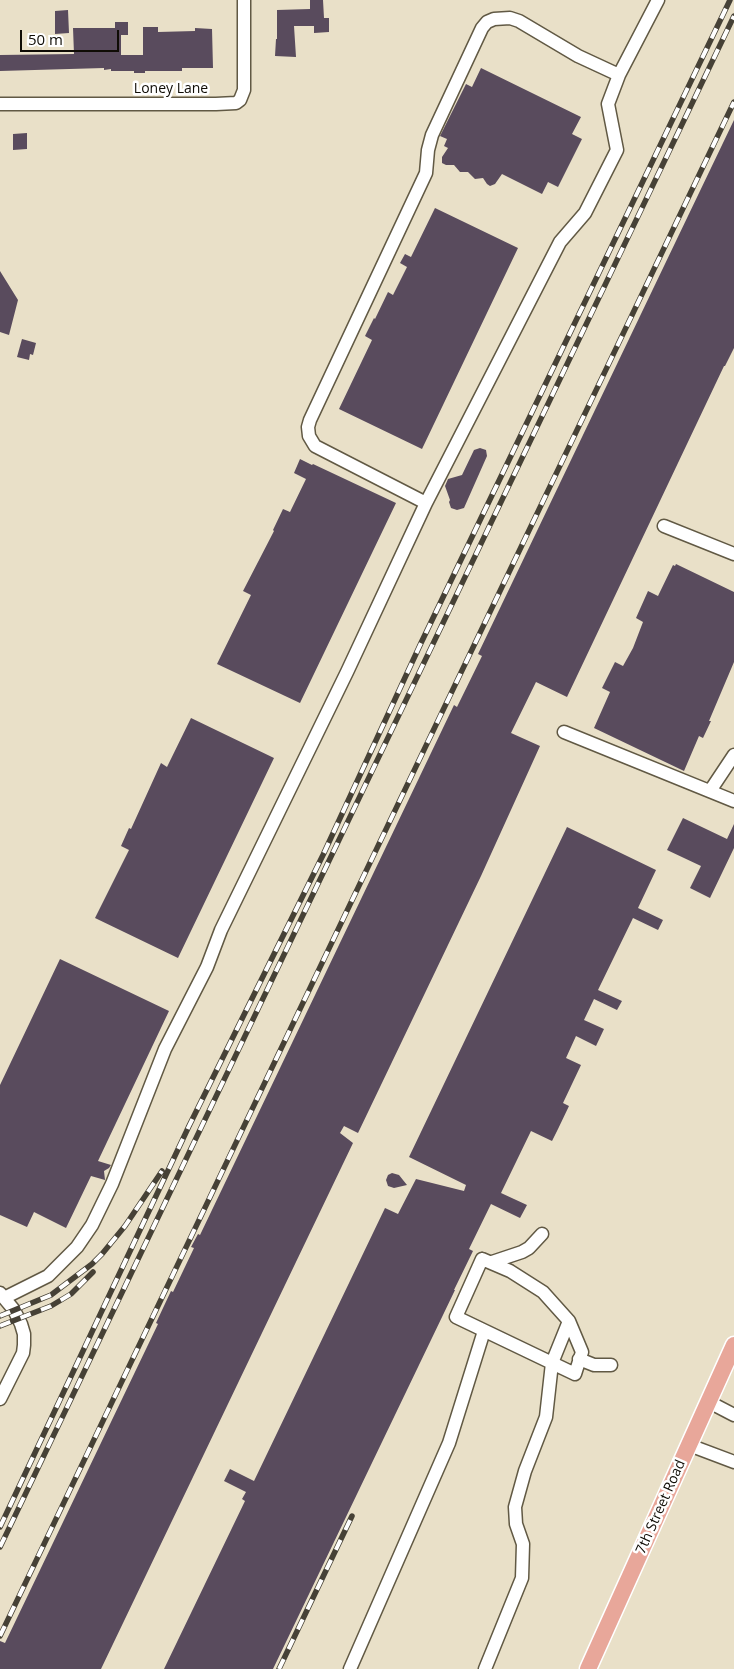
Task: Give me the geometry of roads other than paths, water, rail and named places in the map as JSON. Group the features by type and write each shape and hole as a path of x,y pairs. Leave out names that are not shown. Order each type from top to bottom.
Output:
{"main road":[{"name":"7th Street Road","path":"588,1669 734,1345"}],"street":[{"name":"Loney Lane","path":"0,104 236,103 240,100 244,90 244,0"},
{"path":"0,1399 23,1353 24,1345 24,1334 21,1324 14,1310 2,1295 48,1276 77,1247 92,1226 112,1184 165,1049 207,967 221,930 347,672 426,503 560,242 585,213 617,150 608,104 619,75 658,0"},
{"path":"426,503 315,446 309,436 308,427 426,173 428,150 432,135 482,28 487,22 494,19 510,18 519,21 578,56 619,75"},
{"path":"664,526 734,554"},
{"path":"564,732 734,801"},
{"path":"710,791 734,755"},
{"path":"492,1262 522,1252 529,1248 542,1234"},
{"path":"482,1259 510,1271 543,1292 569,1321 580,1355 575,1374 456,1317 482,1259"},
{"path":"485,1669 522,1578 523,1544 516,1524 515,1507 525,1471 546,1417 552,1363 569,1321"},
{"path":"350,1669 450,1443 484,1331"},
{"path":"580,1355 594,1365 611,1365"},
{"path":"709,1402 734,1415"},
{"path":"689,1444 734,1462"}],"railway":[{"path":"0,1527 189,1126 323,855 421,643 730,0"},
{"path":"0,1547 734,16"},
{"path":"0,1636 734,102"},
{"path":"0,1316 51,1295 92,1264 125,1226 162,1171"},
{"path":"0,1326 51,1306 71,1294 93,1272"},
{"path":"279,1669 352,1516"}]}
